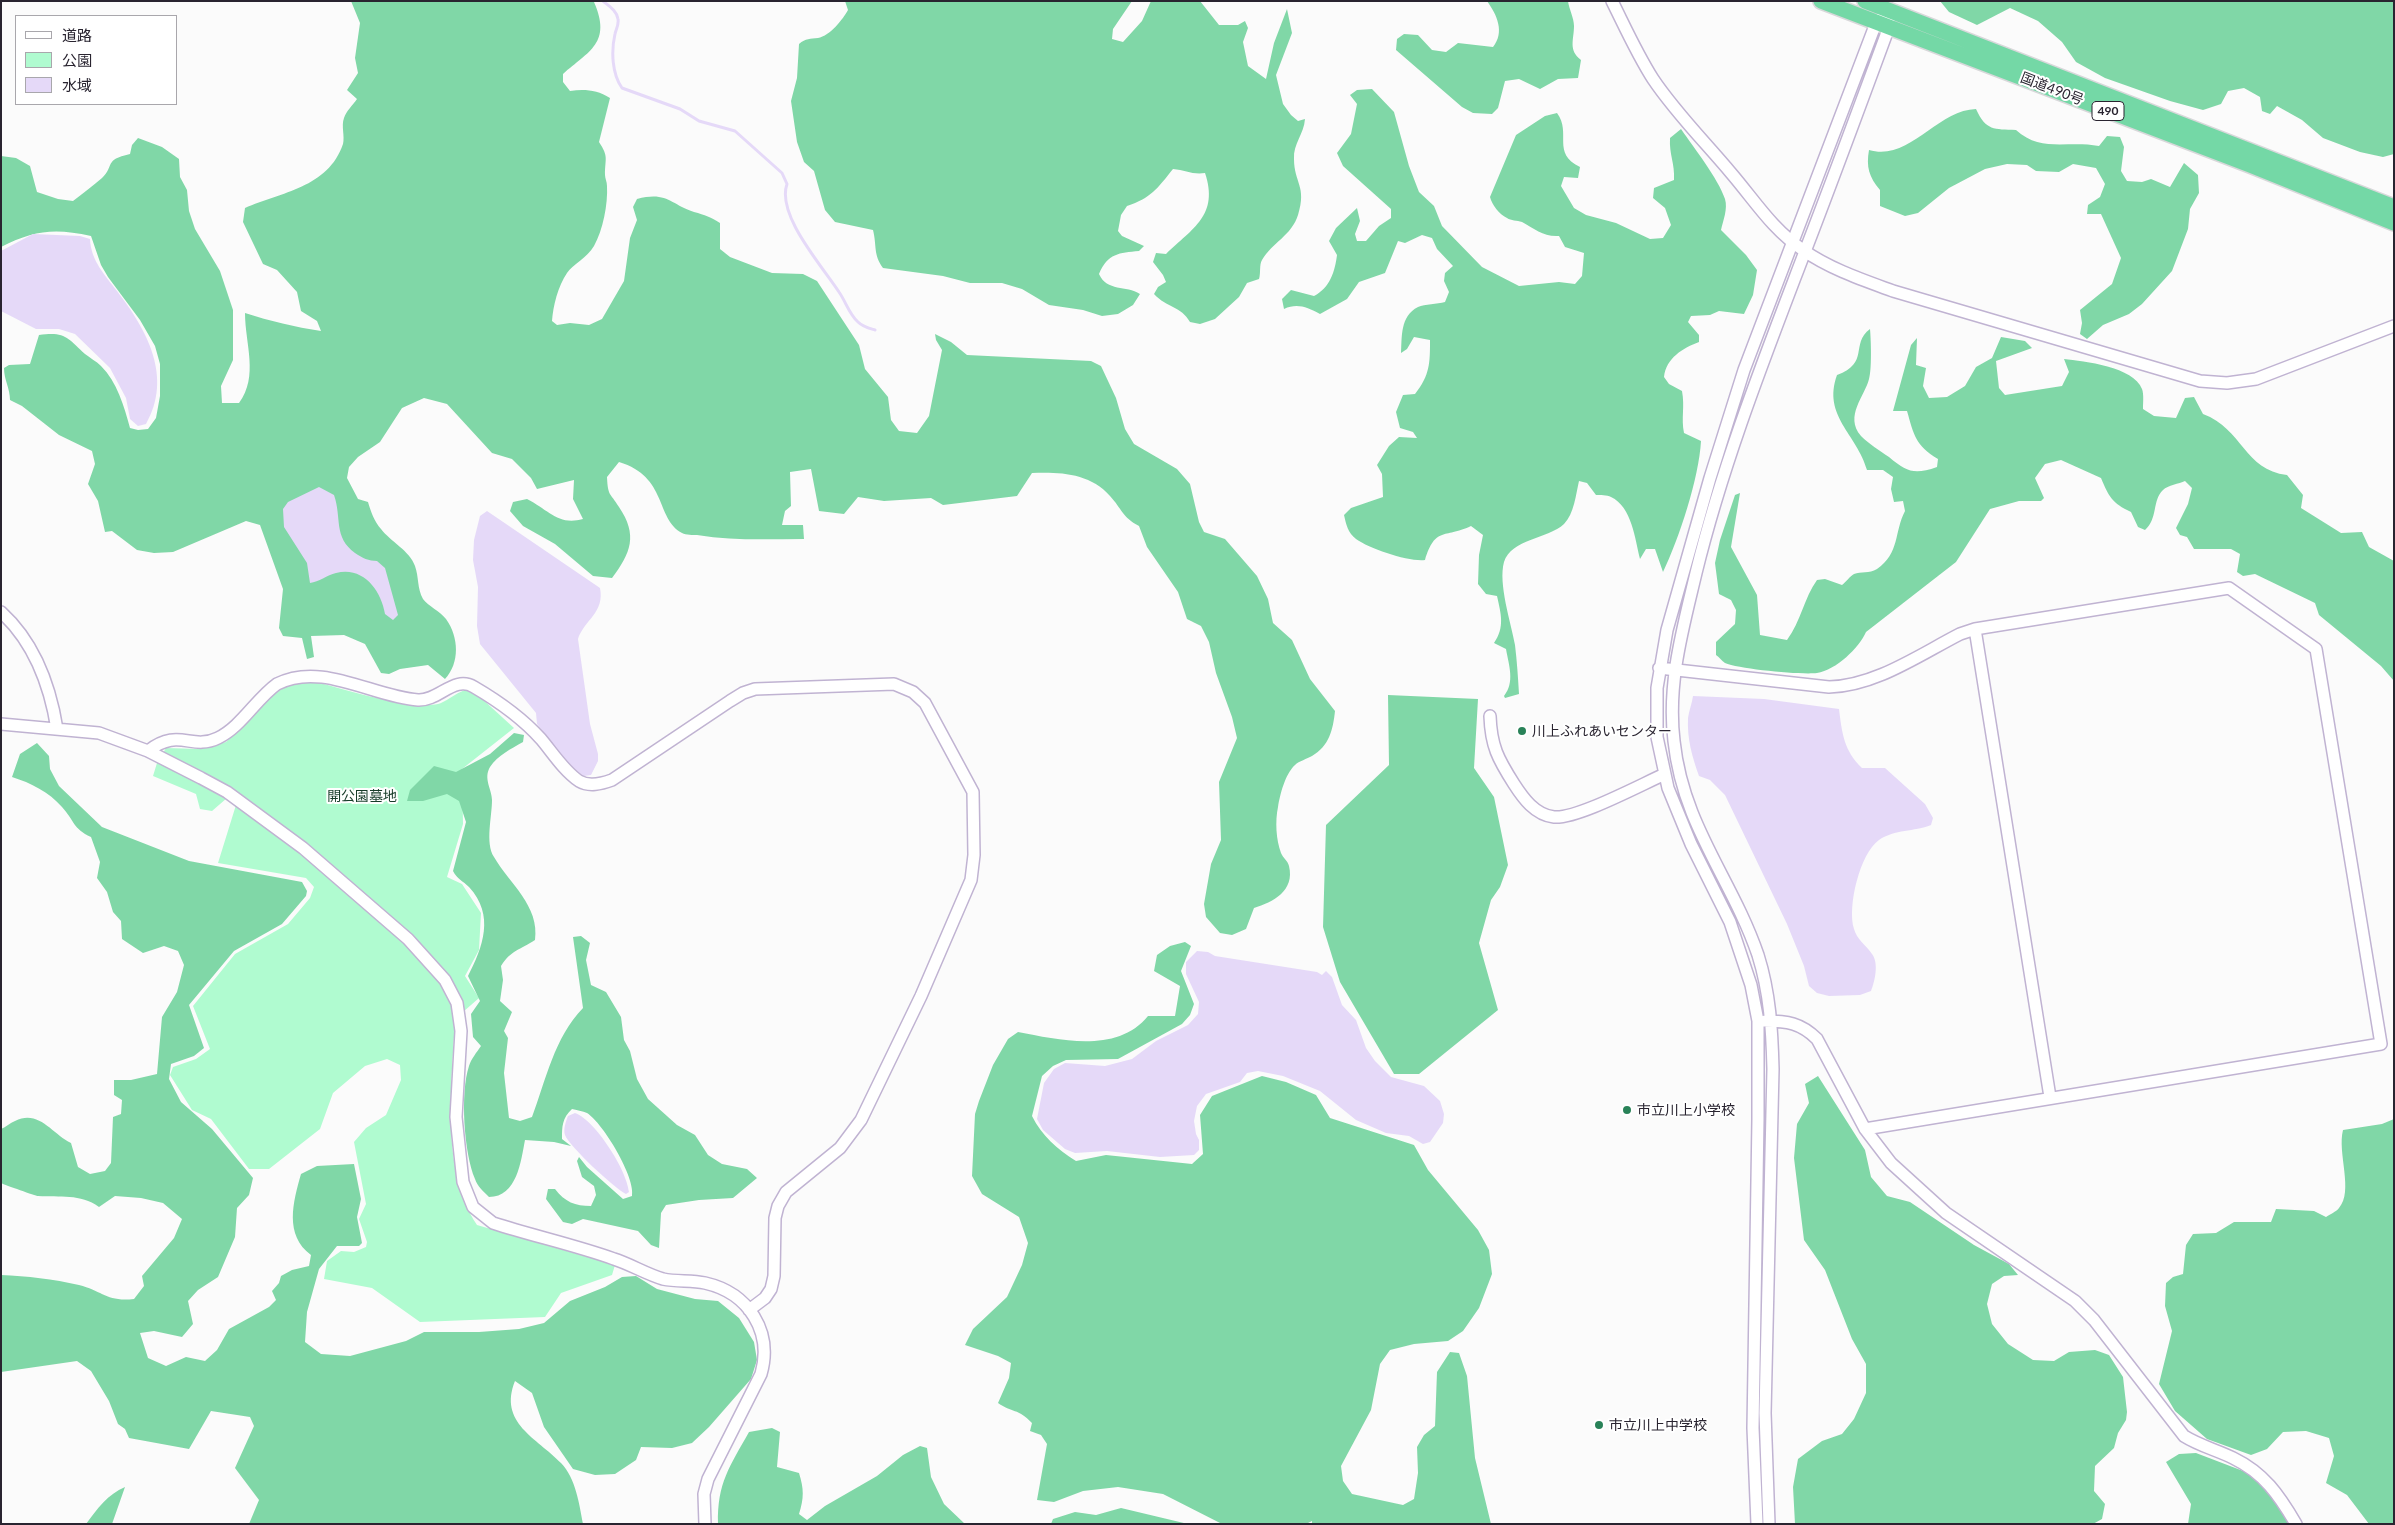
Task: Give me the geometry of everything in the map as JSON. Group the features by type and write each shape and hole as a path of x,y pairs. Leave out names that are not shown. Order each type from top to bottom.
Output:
{"highway":[{"name":"国道490号","path":"1821,1 2240,161 2394,223"},
{"name":"国道490号","path":"1865,1 2394,207"}],"street":[{"path":"1612,1 1637,52 1654,80 1732,174 1752,202 1792,242 1805,252 1852,276 1893,291 2200,381 2227,383 2256,379 2394,326"},
{"path":"1757,1524 1753,1428 1758,1021 1751,985 1730,922 1676,811 1665,774 1657,730 1659,668 1667,630 1715,460 1744,370 1792,242 1889,10"},
{"path":"1769,1524 1765,1413 1773,1070 1772,1021 1768,991 1758,955 1695,825 1685,798 1674,740 1672,709 1675,670 1682,632 1720,486 1756,380 1805,252 1883,25"},
{"path":"1659,668 1844,686 1865,682 1975,628 2229,588 2316,649 2380,1044 1865,1129"},
{"path":"1,612 22,635 43,674 51,695 57,729"},
{"path":"1975,628 2050,1097"},
{"path":"148,751 160,742 169,739 198,742 218,738 235,724 268,690 287,679 296,677 321,677 417,700 436,697 450,687 463,684 473,686 525,722 573,776 591,785 602,784 612,780 730,701 743,693 755,690 894,684 913,692 925,703 973,792 974,855 971,880 921,996 861,1120 840,1148 786,1192 778,1206 775,1218 774,1276 771,1289 764,1298 749,1310"},
{"path":"1490,716 1491,736 1496,754 1524,799 1544,814 1554,817 1573,814 1665,774"},
{"path":"1,724 99,733 148,751 227,792 303,848 408,939 445,980 457,1003 461,1031 456,1117 463,1182 473,1207 479,1214 493,1223 614,1258 664,1279 705,1283 718,1287 749,1310 763,1332 765,1361 761,1374 708,1479 704,1494 705,1524"},
{"path":"1758,1021 1797,1023 1817,1039 1865,1129 1891,1163 1925,1196 1946,1213 2075,1301 2094,1320 2165,1414 2184,1436 2199,1445 2232,1458 2259,1473 2278,1494 2296,1524"}],"green space":[{"path":"351,1 594,2 599,16 599,37 589,52 563,74 563,82 570,91 591,91 610,98 599,142 606,158 607,201 602,225 594,246 570,270 559,290 552,321 557,325 570,323 589,325 602,319 624,281 630,238 637,220 633,207 637,199 662,197 720,223 720,249 730,257 772,273 803,274 817,281 859,345 865,369 888,397 891,420 899,431 917,433 929,416 942,350 935,334 951,342 967,355 1091,361 1101,366 1116,398 1125,429 1134,444 1177,469 1190,484 1199,522 1204,532 1225,539 1257,576 1268,599 1273,623 1292,640 1310,679 1335,711 1333,725 1326,742 1318,752 1299,762 1291,769 1282,791 1276,824 1279,848 1288,864 1290,875 1286,889 1275,899 1254,908 1246,929 1232,935 1220,933 1206,917 1204,904 1211,864 1221,840 1219,782 1237,738 1232,717 1216,673 1209,642 1201,626 1187,619 1178,592 1147,547 1139,526 1126,516 1102,488 1084,478 1064,474 1032,473 1017,496 943,505 931,498 884,501 858,497 844,514 819,511 811,469 790,472 791,506 785,511 782,525 803,525 804,539 737,539 682,533 668,518 659,498 646,477 635,469 619,462 607,477 608,488 629,526 630,544 624,560 612,578 593,576 555,544 523,526 510,511 513,502 527,499 560,519 574,521 583,519 573,499 574,480 537,489 531,478 512,459 492,453 447,404 424,398 402,408 380,442 358,457 349,467 347,478 358,499 368,502 379,526 409,556 416,570 423,599 446,619 450,626 456,650 450,673 445,679 428,665 400,669 389,674 381,673 365,644 344,635 311,636 314,657 307,659 302,638 283,636 279,628 283,589 260,525 246,521 173,552 154,553 137,550 112,531 105,532 98,501 88,484 95,464 92,451 59,435 22,406 10,400 4,368 9,365 30,364 39,335 55,334 65,337 107,372 119,395 130,428 138,430 148,429 156,418 160,396 160,364 155,346 140,320 101,265 91,236 55,231 45,232 24,237 1,247 1,156 16,158 30,166 37,192 58,199 73,201 106,174 113,161 130,154 132,145 138,138 162,147 179,159 180,177 187,190 189,211 195,229 220,271 233,310 233,360 221,386 222,403 239,403 245,393 250,371 245,313 283,324 321,331 317,321 301,311 297,292 277,270 263,264 243,222 245,208 302,187 326,170 336,159 343,144 344,118 357,99 347,90 358,73 355,58 360,23"},
{"path":"845,1 1132,1 1113,29 1112,39 1123,42 1142,21 1151,1 1200,1 1219,25 1238,25 1245,21 1248,28 1243,42 1248,66 1266,79 1274,43 1287,9 1292,33 1276,75 1283,104 1298,121 1305,119 1294,154 1301,191 1300,205 1295,222 1287,234 1262,260 1259,279 1247,283 1239,297 1215,319 1200,324 1190,322 1182,313 1154,294 1158,287 1166,282 1153,262 1156,253 1166,254 1201,220 1209,200 1205,173 1173,169 1153,192 1142,200 1127,206 1121,215 1118,231 1122,236 1144,246 1139,251 1115,255 1110,258 1099,274 1102,280 1112,286 1135,291 1140,294 1133,305 1118,314 1102,316 1083,310 1049,305 1022,289 1002,283 970,283 943,276 883,268 876,254 873,230 835,222 825,210 814,171 804,162 797,142 791,101 797,78 799,44 806,40 823,37 831,31 848,10"},
{"path":"1487,1 1568,1 1574,23 1573,49 1581,60 1578,78 1558,79 1540,89 1519,79 1505,81 1498,108 1492,114 1473,113 1462,107 1396,50 1397,39 1404,34 1418,35 1432,50 1446,52 1458,43 1493,47 1497,41 1499,30 1494,12"},
{"path":"1940,1 2394,1 2394,154 2383,157 2360,152 2323,138 2302,120 2277,106 2270,114 2262,111 2260,97 2244,88 2228,91 2221,104 2203,110 2170,101 2105,78 2076,62 2062,42 2038,21 2010,8 1977,25 1949,12"},
{"path":"1372,89 1394,112 1409,166 1419,192 1434,206 1442,226 1482,267 1519,286 1559,282 1575,284 1582,276 1584,253 1565,247 1559,236 1544,234 1522,222 1510,220 1496,209 1490,197 1516,135 1545,116 1557,113 1563,128 1566,155 1580,167 1578,178 1564,177 1561,186 1574,208 1586,215 1616,223 1650,239 1663,238 1671,225 1665,208 1653,198 1654,188 1674,180 1670,138 1681,129 1722,191 1726,203 1726,211 1721,230 1746,255 1757,270 1753,295 1744,314 1719,311 1710,315 1691,316 1688,322 1699,335 1699,342 1687,347 1676,355 1665,370 1664,377 1669,384 1682,391 1684,433 1701,441 1687,508 1663,572 1655,549 1646,549 1640,559 1634,533 1624,508 1609,496 1596,495 1587,483 1579,481 1576,498 1564,524 1549,533 1514,548 1504,562 1504,592 1515,645 1519,694 1505,698 1510,674 1506,649 1494,643 1501,626 1497,596 1486,594 1478,584 1479,555 1483,535 1471,526 1442,535 1433,542 1425,560 1409,559 1380,551 1353,537 1344,515 1351,508 1383,497 1382,474 1377,465 1389,446 1399,437 1417,438 1413,432 1400,428 1396,412 1403,395 1415,394 1424,381 1429,362 1430,340 1414,337 1407,349 1401,353 1403,327 1408,316 1418,307 1445,302 1449,292 1444,281 1445,273 1453,266 1437,249 1432,238 1422,235 1405,243 1398,241 1385,273 1359,282 1347,299 1320,314 1302,307 1293,306 1284,309 1282,299 1291,290 1314,296 1320,293 1328,284 1335,267 1337,255 1329,241 1336,228 1357,208 1360,221 1355,234 1357,241 1366,241 1379,226 1391,218 1391,209 1343,166 1337,153 1351,134 1357,104 1350,95 1357,90"},
{"path":"1976,109 1987,125 1996,129 2016,130 2025,137 2045,144 2099,146 2107,136 2120,137 2124,147 2121,171 2127,181 2142,182 2151,179 2170,187 2184,163 2198,175 2199,193 2190,209 2188,229 2172,271 2142,304 2129,314 2103,325 2087,339 2080,334 2082,323 2080,310 2112,284 2121,258 2101,214 2087,214 2088,205 2100,197 2105,184 2096,168 2073,164 2059,172 2036,171 2027,165 2007,164 1985,169 1949,188 1918,213 1905,216 1880,206 1880,190 1873,181 1868,167 1869,150 1883,152 1897,149 1910,143 1948,118"},
{"path":"1870,329 1870,374 1867,386 1857,406 1855,414 1856,429 1871,445 1911,471 1922,471 1937,467 1938,459 1924,449 1916,439 1907,411 1893,411 1911,345 1917,338 1916,365 1926,368 1923,386 1929,398 1947,397 1965,386 1976,367 1992,358 2001,337 2025,341 2032,348 1996,361 1999,388 2005,395 2062,386 2069,372 2064,359 2108,366 2129,375 2137,381 2142,389 2143,409 2154,416 2176,418 2185,398 2194,397 2203,414 2227,429 2261,465 2273,472 2287,475 2303,495 2301,508 2341,533 2362,532 2369,547 2394,561 2394,681 2381,666 2319,615 2315,603 2255,574 2243,576 2237,572 2240,554 2231,549 2194,549 2187,537 2180,535 2176,528 2188,504 2192,488 2185,481 2163,490 2157,499 2152,521 2145,530 2138,527 2131,512 2119,506 2112,499 2101,478 2061,460 2045,464 2035,478 2044,498 2041,501 2019,501 1990,509 1956,562 1866,632 1858,645 1832,668 1817,673 1798,673 1770,671 1725,663 1716,655 1716,642 1735,624 1736,610 1731,600 1719,594 1715,563 1720,540 1735,495 1740,493 1731,547 1757,595 1760,635 1787,640 1817,580 1825,579 1842,585 1854,574 1877,569 1890,556 1905,511 1903,501 1894,502 1891,489 1893,477 1883,470 1867,470 1862,457 1837,414 1834,402 1837,375 1853,365 1857,359 1861,341"},
{"name":"開公園墓地","path":"312,681 393,701 425,705 441,703 465,690 479,696 514,728 462,769 463,824 447,877 462,884 481,913 479,950 465,976 479,998 455,1019 451,1125 453,1152 458,1178 465,1202 477,1225 615,1265 612,1275 561,1293 545,1317 420,1322 372,1288 324,1279 327,1261 341,1251 354,1252 366,1247 367,1242 359,1219 366,1204 354,1142 366,1128 386,1115 401,1080 400,1065 387,1059 365,1066 333,1093 320,1129 269,1169 249,1169 211,1119 192,1110 170,1075 173,1067 196,1059 210,1049 193,1006 235,954 288,924 310,898 314,887 306,878 218,863 236,805 227,798 212,811 200,809 196,794 153,776 157,763 166,748 200,749 226,742 266,701 288,684"},
{"path":"1388,695 1478,699 1474,768 1494,797 1508,865 1500,887 1491,900 1479,943 1498,1010 1419,1074 1394,1074 1340,982 1323,927 1326,825 1389,765"},
{"path":"514,733 524,735 523,742 497,759 490,767 487,776 492,796 489,837 491,851 500,867 522,895 533,916 535,928 535,940 512,953 501,966 503,980 500,1001 512,1012 504,1031 508,1038 504,1073 509,1118 520,1121 532,1117 558,1046 565,1032 583,1008 573,937 581,936 590,943 586,960 591,985 606,992 621,1017 624,1040 630,1051 637,1079 648,1099 677,1125 695,1135 708,1155 722,1164 747,1169 757,1178 733,1198 699,1200 666,1205 661,1213 659,1248 651,1245 638,1231 583,1219 572,1224 563,1222 546,1199 548,1189 555,1189 571,1202 591,1206 596,1195 594,1186 582,1177 577,1161 579,1157 587,1167 623,1199 632,1196 632,1188 624,1164 601,1128 585,1112 572,1109 564,1119 562,1139 571,1146 554,1142 525,1140 522,1158 512,1185 498,1195 489,1197 483,1191 476,1182 471,1168 464,1123 466,1078 470,1063 481,1046 473,1037 471,1014 480,1001 468,976 482,942 484,920 477,898 453,871 466,822 459,801 447,794 423,801 407,801 410,790 434,766 456,772 490,754"},
{"path":"37,743 49,756 50,769 59,786 102,827 189,861 302,882 307,891 306,896 282,924 234,951 189,1005 204,1048 194,1056 171,1064 169,1079 181,1102 212,1129 253,1178 249,1195 237,1208 235,1237 218,1277 198,1290 188,1301 193,1324 182,1337 154,1331 140,1333 148,1358 166,1366 186,1357 205,1361 217,1350 229,1329 269,1307 276,1300 272,1291 279,1283 281,1276 292,1270 309,1266 311,1255 302,1247 297,1238 293,1218 295,1196 301,1174 317,1166 354,1164 361,1199 357,1217 362,1243 359,1246 337,1246 319,1269 307,1312 305,1342 321,1354 350,1356 406,1341 424,1332 479,1332 519,1329 544,1323 570,1301 605,1287 622,1277 636,1276 657,1289 695,1299 718,1301 739,1318 754,1342 757,1360 751,1379 709,1427 692,1443 672,1448 641,1447 636,1460 615,1474 595,1475 573,1469 544,1427 532,1393 515,1381 511,1396 512,1408 516,1419 531,1437 566,1469 576,1492 583,1524 249,1524 259,1500 235,1468 254,1426 250,1417 211,1411 189,1449 129,1438 125,1429 118,1424 109,1401 91,1371 77,1361 1,1372 1,1275 60,1281 87,1287 117,1299 134,1299 144,1286 142,1276 174,1238 182,1219 163,1203 141,1198 115,1196 99,1207 77,1198 36,1196 1,1183 1,1129 24,1118 38,1120 71,1143 78,1167 90,1174 105,1171 111,1163 113,1117 121,1114 122,1100 114,1095 114,1080 131,1080 157,1074 162,1017 177,992 184,965 178,951 164,946 143,953 122,939 121,921 113,912 107,892 97,878 100,862 91,837 81,831 57,802 45,792 12,777 20,754"},
{"path":"1185,942 1191,946 1181,971 1194,1004 1190,1015 1182,1024 1118,1059 1066,1060 1053,1066 1042,1076 1032,1116 1040,1130 1051,1142 1076,1161 1106,1155 1192,1164 1203,1154 1200,1115 1212,1096 1262,1076 1286,1082 1316,1095 1330,1118 1414,1145 1428,1170 1478,1230 1489,1250 1492,1274 1479,1308 1463,1331 1448,1341 1414,1344 1390,1350 1380,1364 1371,1410 1341,1466 1343,1481 1352,1494 1403,1505 1414,1499 1418,1473 1417,1447 1424,1435 1435,1426 1437,1372 1450,1352 1459,1353 1467,1376 1475,1458 1491,1524 1312,1524 1312,1521 1306,1524 1222,1524 1163,1494 1118,1487 1083,1491 1054,1502 1037,1500 1047,1444 1041,1435 1030,1431 1032,1423 1027,1418 998,1403 1009,1378 1011,1363 998,1356 965,1345 973,1329 1007,1297 1022,1265 1028,1243 1019,1217 982,1194 972,1176 975,1114 993,1065 1008,1039 1018,1032 1069,1040 1104,1040 1121,1036 1135,1028 1148,1016 1175,1016 1180,986 1154,971 1157,955 1170,946"},
{"path":"1818,1076 1865,1150 1871,1177 1887,1196 1910,1202 1974,1245 2009,1264 2018,1275 2004,1276 1992,1284 1987,1304 1992,1324 2008,1344 2033,1360 2054,1361 2069,1352 2095,1350 2109,1355 2123,1377 2127,1412 2126,1420 2118,1433 2114,1448 2095,1466 2094,1491 2105,1504 2102,1519 2093,1524 1795,1524 1793,1487 1798,1459 1822,1441 1842,1434 1854,1419 1866,1393 1866,1364 1852,1339 1825,1270 1804,1240 1794,1158 1797,1124 1809,1103 1805,1084"},
{"path":"2394,1119 2394,1524 2369,1524 2347,1495 2326,1483 2334,1456 2329,1438 2306,1431 2283,1432 2267,1449 2251,1455 2207,1439 2175,1411 2159,1384 2172,1331 2165,1306 2166,1283 2173,1277 2183,1274 2186,1245 2193,1234 2216,1233 2234,1222 2271,1222 2276,1209 2314,1211 2326,1217 2335,1212 2343,1201 2345,1192 2342,1150 2343,1130 2382,1124"},
{"path":"772,1428 780,1432 777,1467 799,1473 803,1494 799,1514 807,1520 825,1506 877,1476 903,1455 920,1446 927,1448 931,1477 944,1504 965,1524 718,1524 722,1486 736,1455 749,1432"},
{"path":"2196,1453 2251,1474 2276,1503 2289,1524 2188,1524 2191,1504 2166,1462 2179,1454"},
{"path":"125,1487 112,1524 86,1524 108,1498"},
{"path":"1121,1508 1188,1524 1051,1524 1053,1519 1075,1512 1096,1515"}],"water":[{"path":"33,234 80,236 90,239 96,261 138,322 153,354 157,372 157,389 154,406 146,424 138,426 130,419 126,398 110,368 75,334 59,329 36,329 1,311 1,251"},
{"path":"319,487 334,495 339,527 348,547 368,560 377,561 385,568 398,615 393,620 385,614 375,589 369,582 354,573 336,573 310,583 307,563 284,527 283,509 288,502"},
{"path":"487,511 600,588 600,604 578,639 590,724 598,754 598,761 591,775 584,776 572,769 537,724 536,713 480,644 477,626 478,587 473,560 474,540 480,516"},
{"path":"1693,696 1764,699 1839,709 1845,741 1856,762 1862,768 1885,768 1925,804 1933,818 1931,825 1891,834 1879,840 1866,856 1857,881 1852,919 1855,933 1874,958 1876,967 1871,991 1860,995 1829,996 1817,993 1809,986 1804,966 1787,924 1725,795 1710,780 1699,776 1688,733 1688,718"},
{"path":"1197,951 1208,952 1215,956 1317,972 1322,975 1326,971 1332,977 1342,1005 1356,1020 1366,1048 1375,1061 1391,1077 1424,1086 1440,1101 1444,1114 1443,1123 1430,1142 1423,1144 1409,1136 1386,1133 1356,1120 1320,1091 1283,1076 1258,1071 1247,1073 1240,1082 1206,1094 1197,1106 1194,1121 1199,1140 1199,1150 1194,1155 1160,1157 1107,1151 1075,1153 1065,1149 1043,1130 1037,1119 1044,1083 1054,1069 1065,1063 1105,1066 1132,1059 1156,1041 1188,1025 1198,1014 1199,1002 1186,974 1186,962"},
{"path":"575,1113 592,1125 609,1147 623,1171 629,1192 626,1194 592,1166 568,1140 564,1133 565,1125 568,1116"}],"waterway":[{"path":"603,1 614,11 618,19 613,55 614,69 622,88 680,109 699,121 735,131 782,173 787,184 785,197 794,225 855,319 860,324 875,330"}],"place":[{"name":"川上ふれあいセンター","path":"1522,731"},
{"name":"市立川上小学校","path":"1627,1110"},
{"name":"市立川上中学校","path":"1599,1425"}]}
